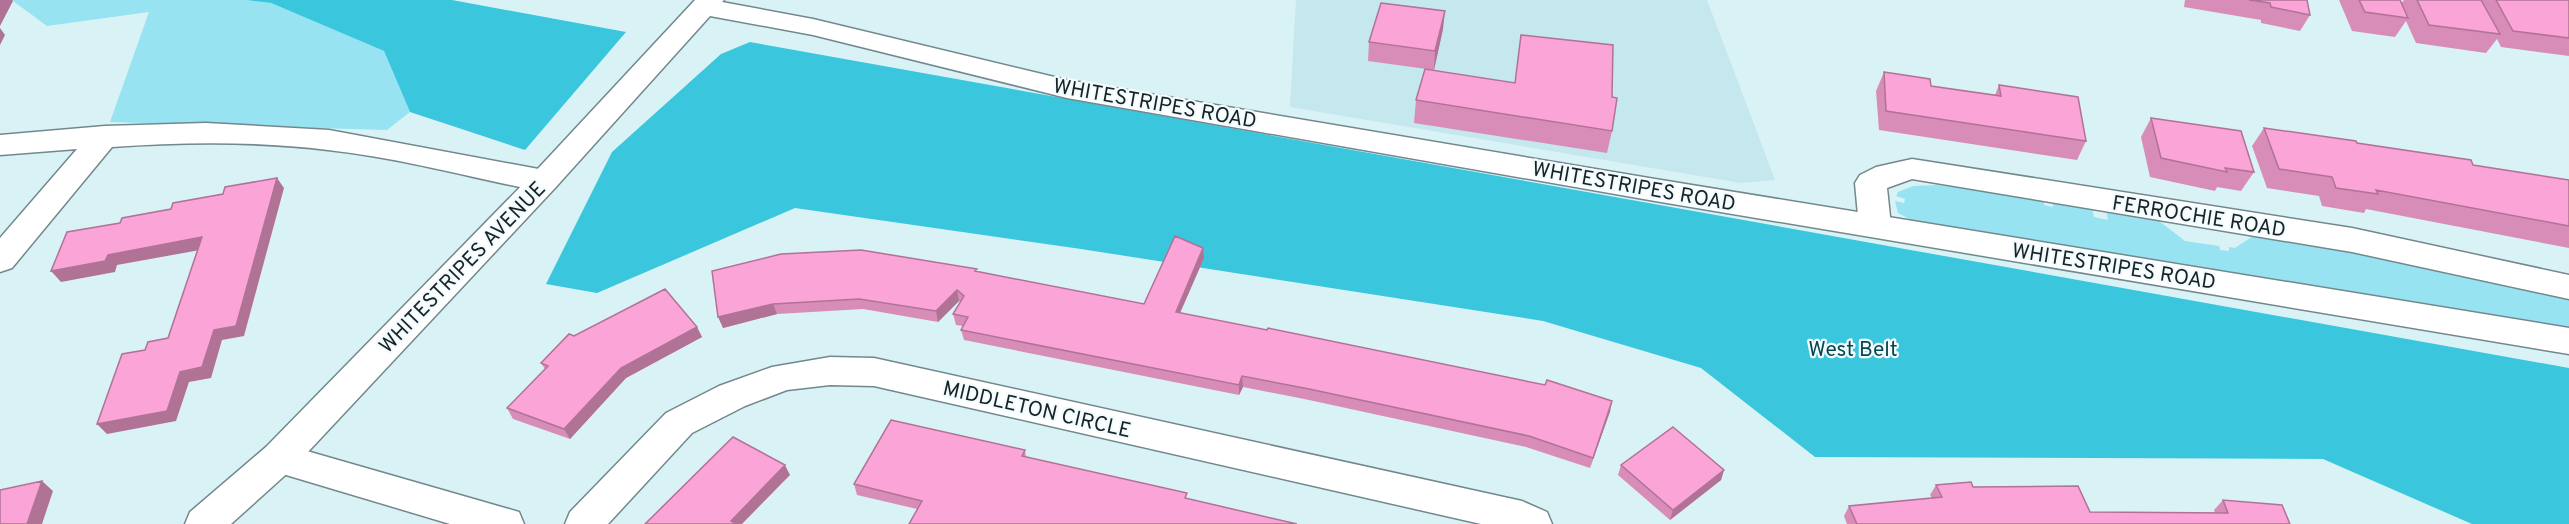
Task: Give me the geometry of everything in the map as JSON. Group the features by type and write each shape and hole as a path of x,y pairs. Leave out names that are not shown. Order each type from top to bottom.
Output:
{"street":[{"name":"WHITESTRIPES AVENUE","path":"204,524 279,458 544,181 707,3"},
{"name":"WHITESTRIPES ROAD","path":"707,3 1067,89 2569,341"},
{"path":"0,145 105,136 192,132 328,140 544,181"},
{"path":"0,260 105,136"},
{"name":"FERROCHIE ROAD","path":"1875,226 1871,183 1887,174 1911,170 2352,240 2569,287"},
{"name":"MIDDLETON CIRCLE","path":"584,524 679,423 732,396 785,378 830,371 874,372 1522,517 1533,524"},
{"path":"279,458 505,524"}],"shaded area":[{"path":"0,0 246,0 271,3 384,51 410,112 387,130 110,122 149,12 47,26 13,1"},
{"path":"1296,0 1707,0 1775,180 1741,183 1290,107"},
{"path":"1937,185 2044,200 2044,205 2053,207 2052,201 2092,208 2094,217 2108,220 2106,210 2154,217 2185,241 2219,246 2220,250 2229,251 2229,247 2235,248 2256,234 2339,247 2569,295 2569,331 1913,221 1898,213 1895,201 1904,203 1905,199 1896,196 1898,192 1913,186"}],"green space":[{"path":"246,0 452,0 626,32 525,150 410,112 384,51 271,3"},
{"name":"West Belt","path":"750,42 2569,368 2569,524 2472,524 2323,459 1815,457 1701,368 1543,321 1081,249 795,208 597,293 546,284 612,152 721,54"}],"building":[{"path":"2249,0 2307,0 2310,15 2271,7 2270,3"},
{"path":"2359,0 2400,0 2408,18 2365,12"},
{"path":"2417,0 2481,0 2500,34 2429,25"},
{"path":"2496,0 2569,0 2569,38 2513,31"},
{"path":"1381,3 1445,11 1435,51 1369,42"},
{"path":"1521,35 1613,45 1612,97 1617,98 1612,131 1416,100 1425,69 1515,83"},
{"path":"1884,72 1930,79 1931,86 2001,96 1999,85 2078,97 2086,141 1886,111"},
{"path":"2151,118 2241,131 2254,172 2225,168 2227,172 2161,158"},
{"path":"2264,128 2471,160 2473,165 2569,180 2569,226 2376,190 2378,194 2336,188 2332,177 2279,169"},
{"path":"277,178 236,326 214,330 202,367 180,372 167,411 97,424 122,354 145,350 148,342 168,338 202,237 108,255 105,261 51,271 67,232 120,223 122,218 171,209 173,203 223,194 225,187"},
{"path":"1175,236 1203,248 1176,312 1267,330 1268,328 1545,385 1547,380 1612,401 1593,458 1529,436 1309,389 1242,376 1239,385 961,330 968,317 953,314 964,296 957,290 936,311 859,299 773,304 718,317 712,271 781,254 861,250 977,269 975,271 1144,304"},
{"path":"665,289 697,327 621,368 564,429 507,408 548,366 541,363 569,334 574,336"},
{"path":"891,420 1025,450 1022,456 1187,493 1185,498 1297,524 909,524 922,501 854,484"},
{"path":"1673,427 1724,470 1673,510 1621,465"},
{"path":"733,437 785,465 731,521 737,524 645,524"},
{"path":"42,481 27,524 0,524 0,490"},
{"path":"1971,482 1973,487 2078,486 2090,512 2228,513 2223,500 2282,505 2290,524 1857,524 1849,506 1942,497 1936,485"}]}
